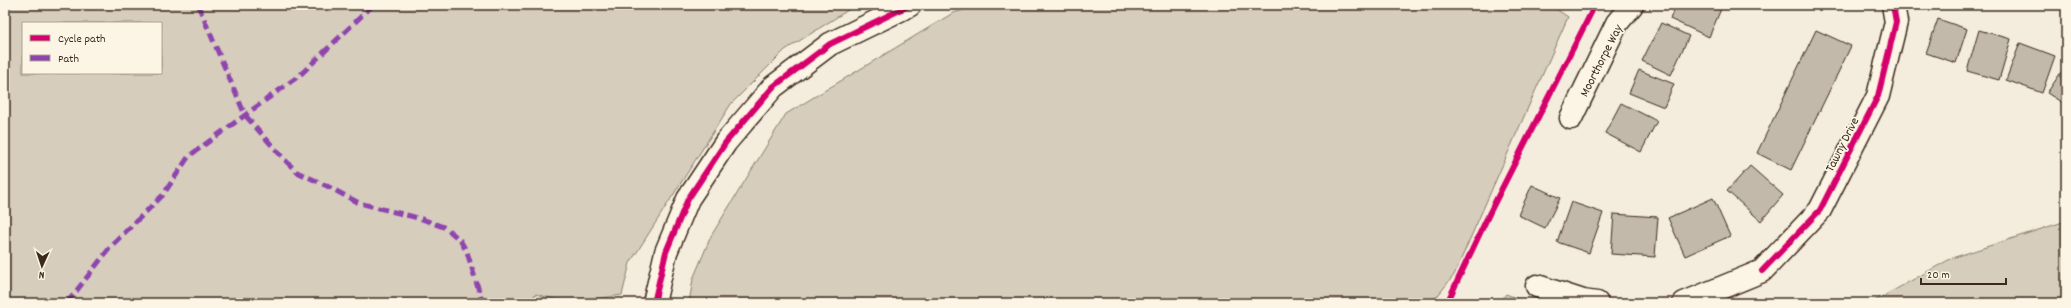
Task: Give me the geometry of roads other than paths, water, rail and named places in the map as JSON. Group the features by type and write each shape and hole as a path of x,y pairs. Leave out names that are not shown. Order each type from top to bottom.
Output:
{"street":[{"path":"654,303 666,252 688,199 726,142 773,88 830,44 910,5"},
{"name":"Moorthorpe Way","path":"1571,118 1617,23 1632,5"},
{"name":"Tawny Drive","path":"1684,303 1762,271 1820,210 1878,96 1896,22 1893,5"},
{"path":"1537,286 1583,301 1597,303"}]}
